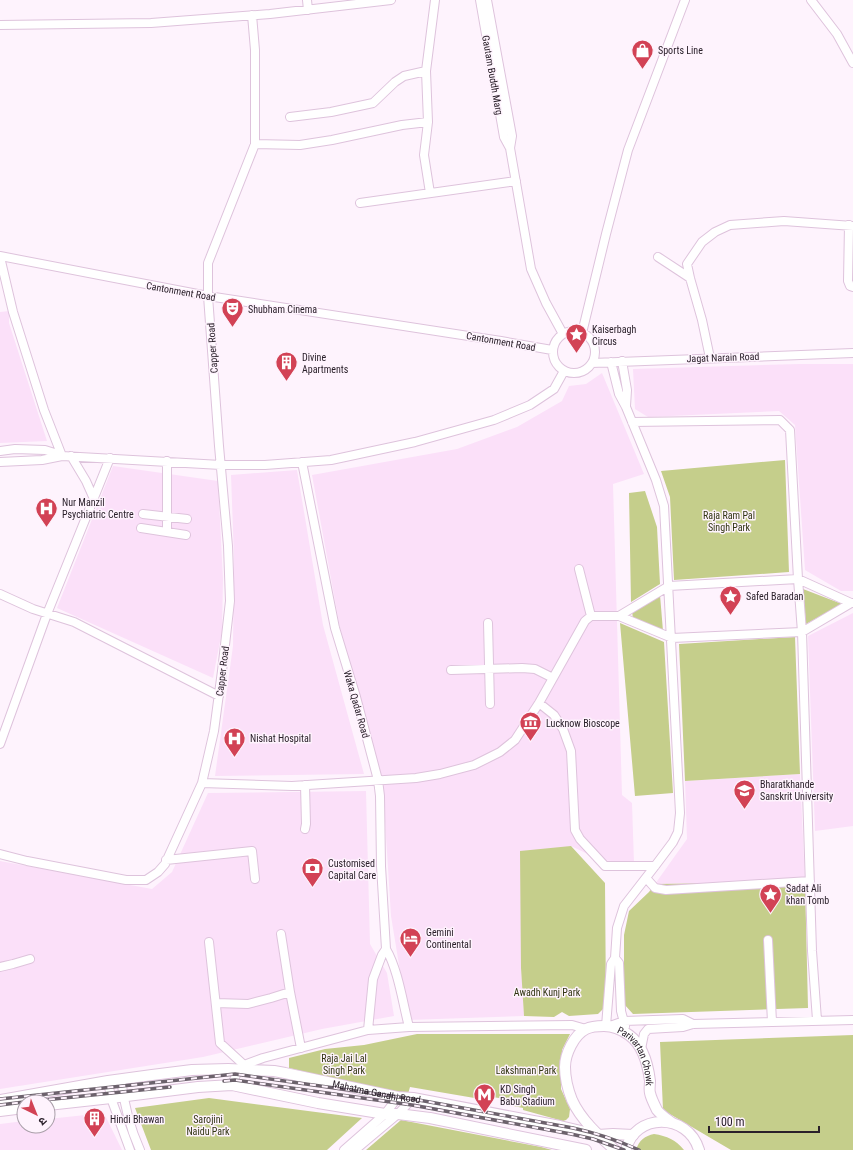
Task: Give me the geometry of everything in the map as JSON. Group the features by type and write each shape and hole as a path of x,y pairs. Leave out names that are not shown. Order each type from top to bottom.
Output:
{"main road":[{"name":"Parivartan Chowk","path":"586,1029 597,1026 608,1026 621,1030 630,1036 641,1050 646,1063 650,1081 650,1094 658,1110 671,1122"},
{"path":"586,1029 573,1041 567,1054 565,1066 566,1078 572,1100 581,1114 598,1135 615,1150"},
{"name":"Mahatma Gandhi Road","path":"0,1100 121,1079 192,1070 241,1067 285,1073 398,1097 413,1098 570,1128 598,1135 633,1135"},
{"name":"Mahatma Gandhi Road","path":"56,1104 198,1087 232,1085 318,1103 385,1114 430,1118 586,1150"},
{"path":"0,1111 16,1109"},
{"path":"570,1128 576,1123 581,1114"},
{"path":"626,1150 633,1135 641,1128 650,1123 661,1122 671,1122 681,1126 690,1133 698,1146 706,1150"}],"street":[{"path":"307,0 308,10"},
{"path":"0,25 151,22 308,10 391,0"},
{"path":"430,193 424,155 428,122 426,71 435,0"},
{"name":"Gautam Buddh Marg","path":"480,0 504,137 510,148"},
{"path":"487,0 512,136 510,148 531,269 546,303 563,334"},
{"path":"582,333 628,150 685,0"},
{"path":"811,0 837,34 853,63"},
{"path":"252,15 255,50 255,144 300,145 332,140 402,125 428,122"},
{"path":"290,117 331,112 373,103 395,82 404,76 426,71"},
{"name":"Capper Road","path":"0,854 27,861 126,880 146,880 158,872 166,860 202,783 214,731 230,601 228,546 208,296 208,264 255,144"},
{"path":"360,203 516,181"},
{"path":"710,358 702,320 687,264 702,242 715,232 730,225 784,221 851,225 848,281 850,286 853,287"},
{"path":"0,256 18,326 44,410 62,456"},
{"name":"Cantonment Road","path":"0,256 208,296 501,340 552,350"},
{"path":"658,257 690,278"},
{"path":"576,331 582,333 590,339 594,346 595,354 592,363 587,369 572,374 557,366 552,350 555,341 563,334 576,331"},
{"name":"Jagat Narain Road","path":"592,363 853,353"},
{"path":"622,361 627,390 626,407"},
{"path":"611,362 619,394 626,407 656,480 664,506 680,813 678,832 673,842 624,906 617,928 616,958 619,963 622,1011 625,1026 630,1036"},
{"path":"0,462 42,460 62,456 221,465 265,465 332,460 415,442 494,420 530,405 554,389 564,371"},
{"path":"632,422 780,420 790,430 802,632 812,951 817,1020"},
{"path":"0,451 45,450 62,456"},
{"path":"71,456 86,481 94,499"},
{"path":"0,744 47,614 110,458"},
{"path":"167,461 167,532"},
{"name":"Waka Qadar Road","path":"302,462 335,628 378,780 380,796 381,866 386,949 396,974 409,1027"},
{"path":"143,514 187,519"},
{"path":"141,528 186,535"},
{"path":"579,569 591,616"},
{"path":"619,616 669,586 798,579 852,603"},
{"path":"0,594 33,609 74,622 219,696"},
{"path":"202,783 292,786 416,778 440,774 474,765 500,752 514,740 539,703 586,621 591,616 619,616 672,638 802,632 852,603"},
{"path":"488,623 490,704"},
{"path":"451,670 535,669 553,678"},
{"path":"539,703 554,715 563,729 571,751 575,830 580,839 605,866 655,866"},
{"path":"305,830 306,785"},
{"path":"166,860 252,851 255,879"},
{"path":"646,878 655,888 666,890 810,881"},
{"path":"281,934 301,1048"},
{"path":"768,940 772,1022"},
{"path":"209,942 220,1043 241,1067"},
{"name":"Waka Qadar Road","path":"368,1030 373,979 382,955 386,949"},
{"path":"616,958 611,964 608,1026 624,1021 683,1019 694,1024"},
{"path":"0,967 30,959"},
{"path":"216,1002 248,1004 290,992"},
{"path":"641,1050 644,1034 648,1029 683,1027 694,1024 853,1020"},
{"path":"232,1085 241,1067 263,1058 368,1030 409,1027 572,1025 586,1029"},
{"path":"121,1079 123,1096 133,1135 140,1150"},
{"path":"108,1081 111,1098 130,1150"},
{"path":"344,1150 385,1114 398,1097"},
{"path":"355,1150 398,1114 413,1098"}],"shaded area":[{"path":"9,311 9,323 47,441 0,443 0,312"},
{"path":"799,364 853,364 853,591 841,591 805,570 795,425 779,411 648,417 635,409 633,369"},
{"path":"602,373 644,474 613,484 622,795 632,803 634,863 600,860 571,846 521,968 524,1016 408,1020 391,916 383,789 370,731 340,628 312,475 457,449 517,427 562,401 569,386 586,384"},
{"path":"113,466 218,481 223,579 222,631 213,678 57,608"},
{"path":"297,470 323,625 364,774 215,776 233,646 234,558 231,475"},
{"path":"853,613 853,826 815,831 808,636"},
{"name":"Bharatkhande Sanskrit University","path":"800,774 805,882 655,884 687,839 685,781"},
{"path":"366,791 370,944 387,973 394,1016 322,1029 203,1057 0,1089 0,861 152,889 172,872 208,793"},
{"path":"104,1113 122,1150 0,1150 0,1124 16,1122 16,1134 56,1134 56,1118"}],"green space":[{"name":"Raja Ram Pal Singh Park","path":"785,460 789,572 674,580 670,497 661,471"},
{"path":"645,491 657,527 660,584 631,602 629,493"},
{"path":"803,589 842,604 806,624"},
{"path":"660,595 663,631 633,619 632,611"},
{"path":"620,623 664,642 673,793 635,796"},
{"path":"795,637 800,774 685,781 679,644"},
{"name":"Awadh Kunj Park","path":"571,846 605,883 606,1006 598,1014 569,1016 562,1012 554,1017 524,1016 521,968 520,851"},
{"path":"805,882 808,1008 633,1014 624,1004 624,935 629,911 649,892 655,884"},
{"name":"Lakshman Park","path":"417,1034 570,1034 562,1050 561,1089 570,1109 569,1117 563,1121 523,1110 523,1108 509,1105 509,1102 505,1101 506,1099 492,1097 492,1101 410,1087 408,1094 289,1068 289,1058 325,1049 364,1045"},
{"path":"853,1035 853,1150 731,1150 663,1110 660,1042"},
{"name":"Sarojini Naidu Park","path":"209,1098 362,1118 327,1150 151,1150 135,1108"},
{"path":"401,1120 541,1147 552,1150 366,1150"},
{"path":"654,1134 671,1139 684,1150 636,1150 643,1139"}],"railway":[{"path":"0,1099 235,1074 413,1099 573,1128 606,1137 639,1150"},
{"path":"224,1081 235,1080 412,1105 571,1134 593,1139 624,1150"},
{"path":"56,1099 170,1087"},
{"path":"0,1105 16,1103"}],"place":[{"name":"Sports Line","path":"643,70"},
{"name":"Shubham Cinema","path":"233,328"},
{"name":"Kaiserbagh Circus","path":"577,354"},
{"name":"Divine Apartments","path":"287,382"},
{"name":"Nur Manzil Psychiatric Centre","path":"46,528"},
{"name":"Safed Baradan","path":"731,616"},
{"name":"Lucknow Bioscope","path":"531,742"},
{"name":"Nishat Hospital","path":"234,758"},
{"name":"Bharatkhande Sanskrit University","path":"744,810"},
{"name":"Customised Capital Care","path":"312,888"},
{"name":"Sadat Ali khan Tomb","path":"770,914"},
{"name":"Gemini Continental","path":"410,958"},
{"name":"KD Singh Babu Stadium","path":"484,1114"},
{"name":"Hindi Bhawan","path":"94,1138"}],"park label":[{"name":"Raja Jai Lal Singh Park","path":"344,1064"}]}
